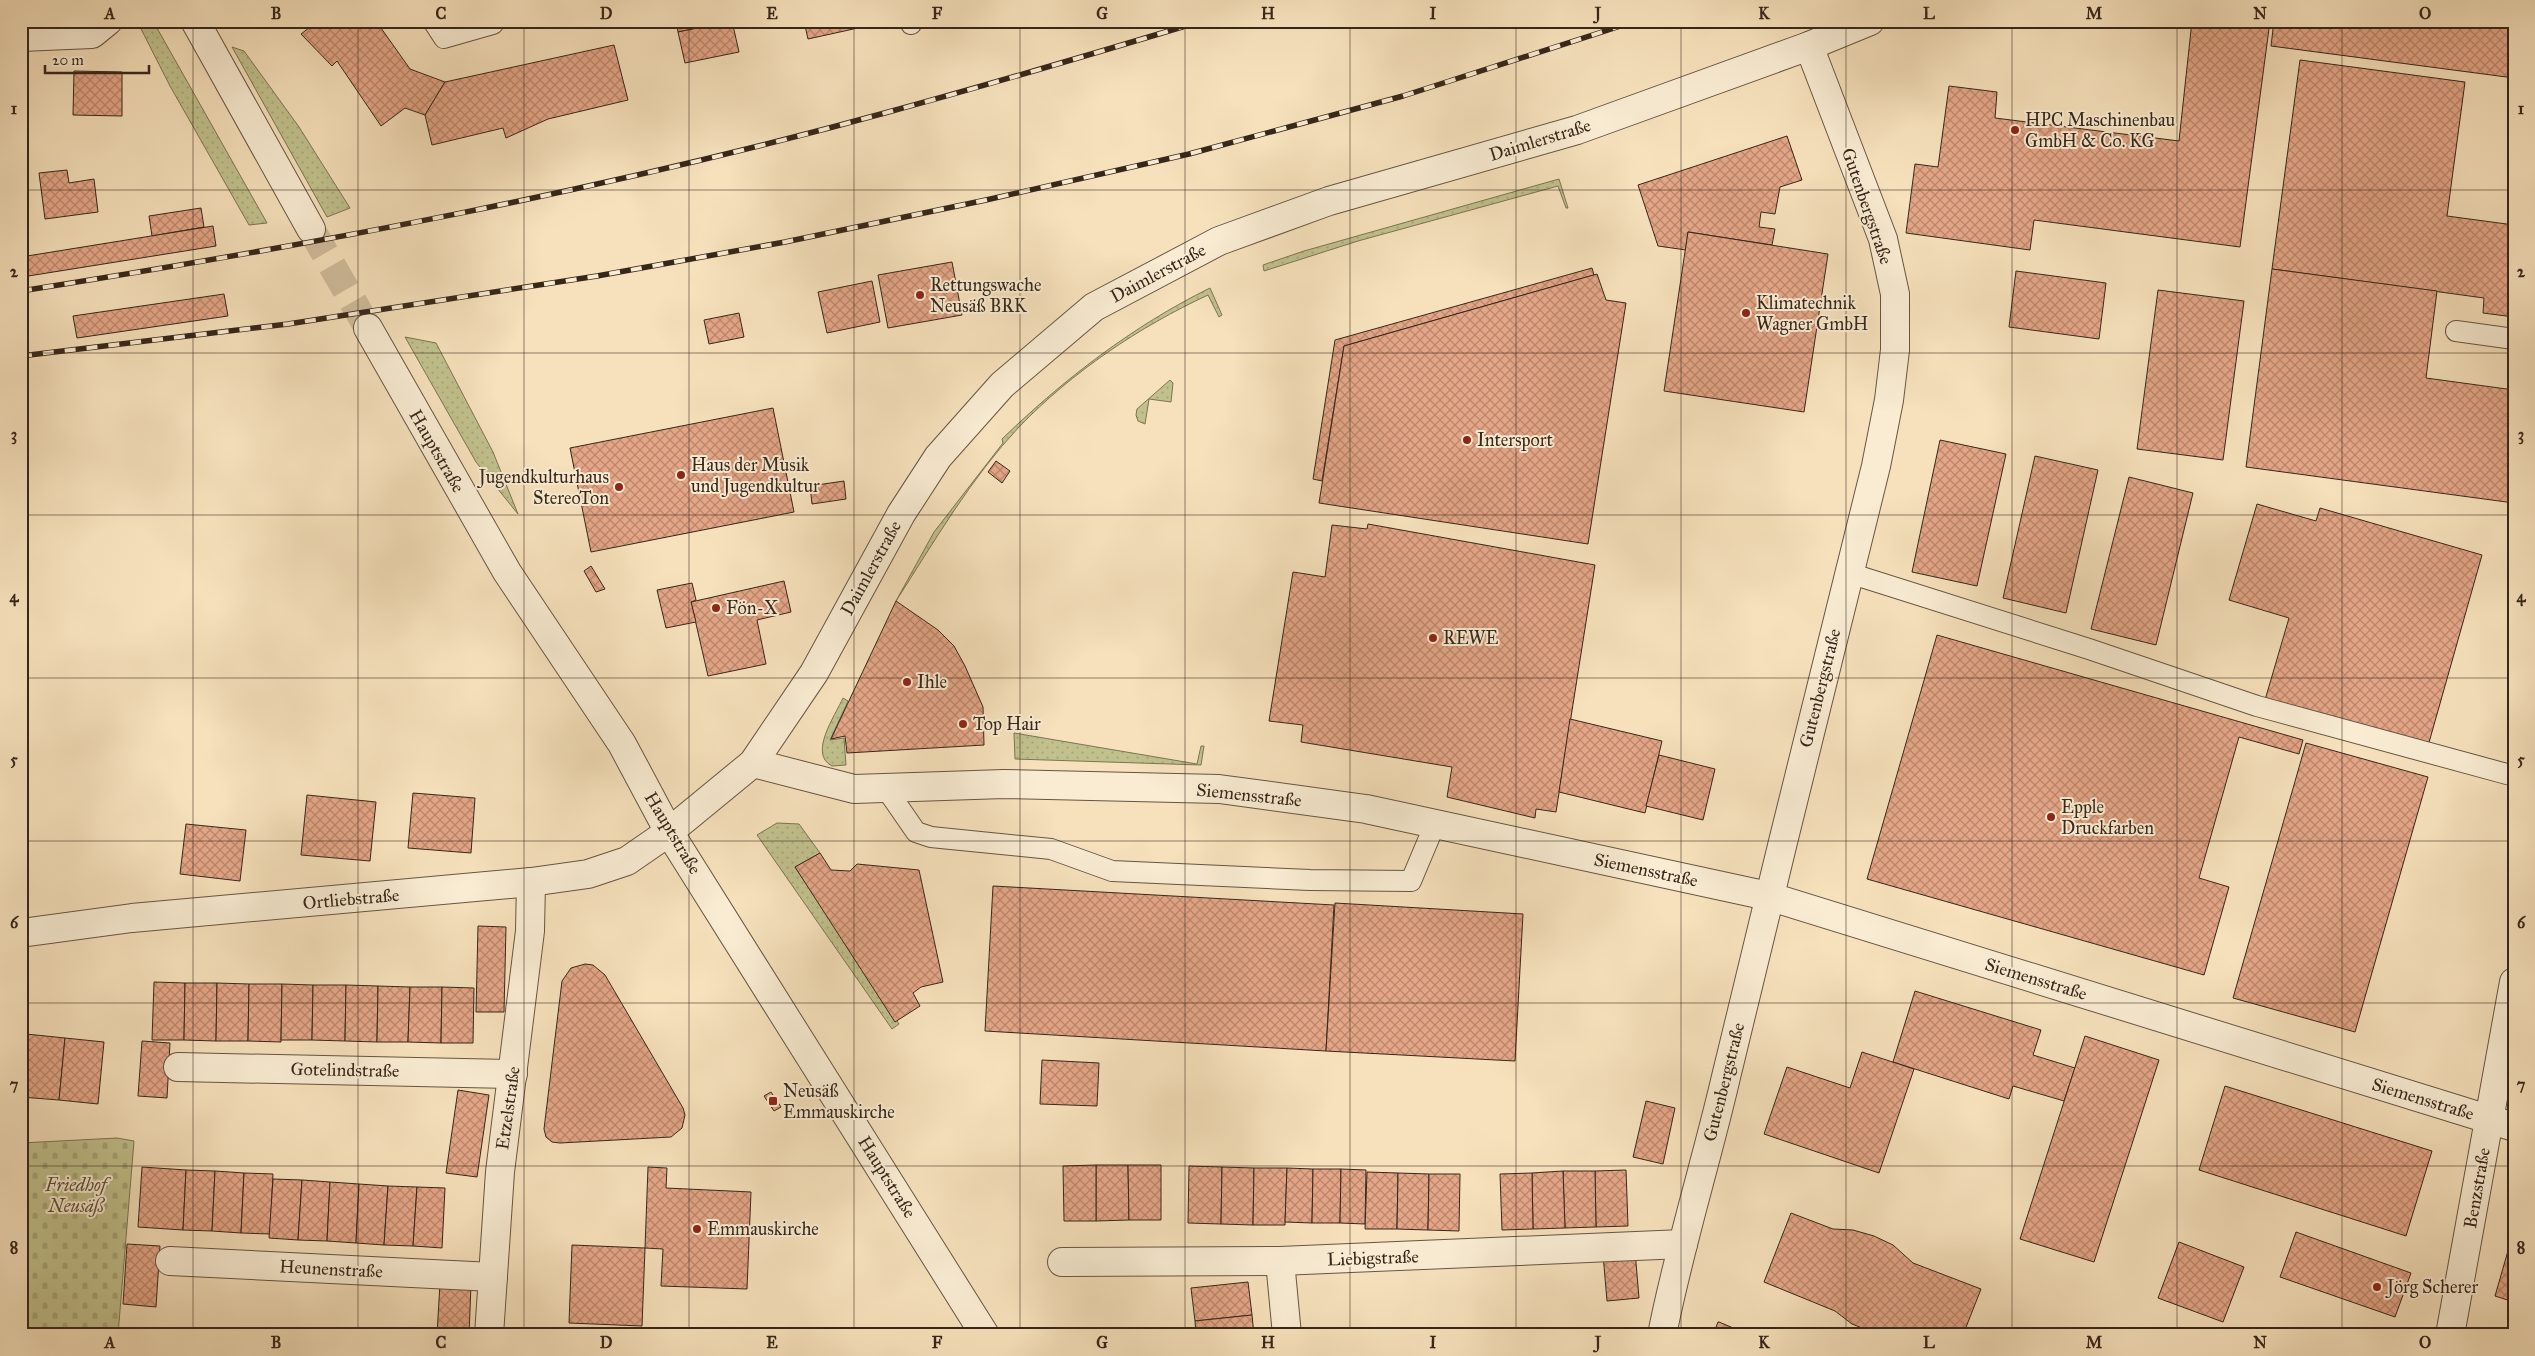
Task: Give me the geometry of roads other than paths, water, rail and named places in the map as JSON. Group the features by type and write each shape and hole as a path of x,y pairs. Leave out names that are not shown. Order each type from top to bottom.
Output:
{"street":[{"path":"195,21 311,229"},
{"name":"Daimlerstraße","path":"669,832 753,763 814,672 901,514 938,457 1002,385 1094,307 1219,241 1320,204 1577,130 1809,46 1870,21"},
{"path":"21,37 92,34 107,23"},
{"name":"Gutenbergstraße","path":"1662,1335 1673,1282 1726,1079 1768,896 1876,466 1889,400 1895,350 1895,294 1883,239 1809,46"},
{"name":"Hauptstraße","path":"368,328 506,572 622,744 669,832 985,1335"},
{"name":"Siemensstraße","path":"753,763 854,789 887,790 1004,784 1219,789 1366,809 1768,896 2502,1124"},
{"name":"Ortliebstraße","path":"21,933 132,918 531,882 588,874 627,861 669,832"},
{"name":"Etzelstraße","path":"489,1335 500,1164 530,931 531,882"},
{"name":"Benzstraße","path":"2450,1335 2502,1124 2514,982"},
{"name":"Gotelindstraße","path":"178,1067 512,1074"},
{"name":"Liebigstraße","path":"1062,1262 1280,1261 1684,1244"},
{"name":"Heunenstraße","path":"170,1261 492,1277"},
{"path":"1280,1261 1287,1335"}],"lane":[{"path":"433,21 444,38 493,24 495,21"},
{"path":"2456,331 2514,339"},
{"path":"1849,573 2089,649 2257,706 2514,776"},
{"path":"887,790 916,832 931,837 1050,850 1112,871 1310,880 1411,881 1435,824"}],"tunnel":[{"path":"311,229 368,328"}],"railway":[{"path":"21,291 350,235 568,191 784,140 1047,67 1202,21"},
{"path":"21,356 288,324 597,276 785,242 986,200 1189,154 1403,96 1636,21"}],"place":[{"name":"HPC Maschinenbau GmbH & Co. KG","path":"2015,130"},
{"name":"Rettungswache Neusäß BRK","path":"920,295"},
{"name":"Klimatechnik Wagner GmbH","path":"1746,313"},
{"name":"Intersport","path":"1467,440"},
{"name":"Haus der Musik und Jugendkultur","path":"681,475"},
{"name":"Jugendkulturhaus StereoTon","path":"619,487"},
{"name":"Fön-X","path":"716,608"},
{"name":"REWE","path":"1433,638"},
{"name":"Ihle","path":"907,682"},
{"name":"Top Hair","path":"963,724"},
{"name":"Epple Druckfarben","path":"2051,817"},
{"name":"Neusäß Emmauskirche","path":"773,1101"},
{"name":"Emmauskirche","path":"697,1229"},
{"name":"Jörg Scherer","path":"2377,1287"}],"park label":[{"name":"Friedhof Neusäß","path":"76,1195"}]}
